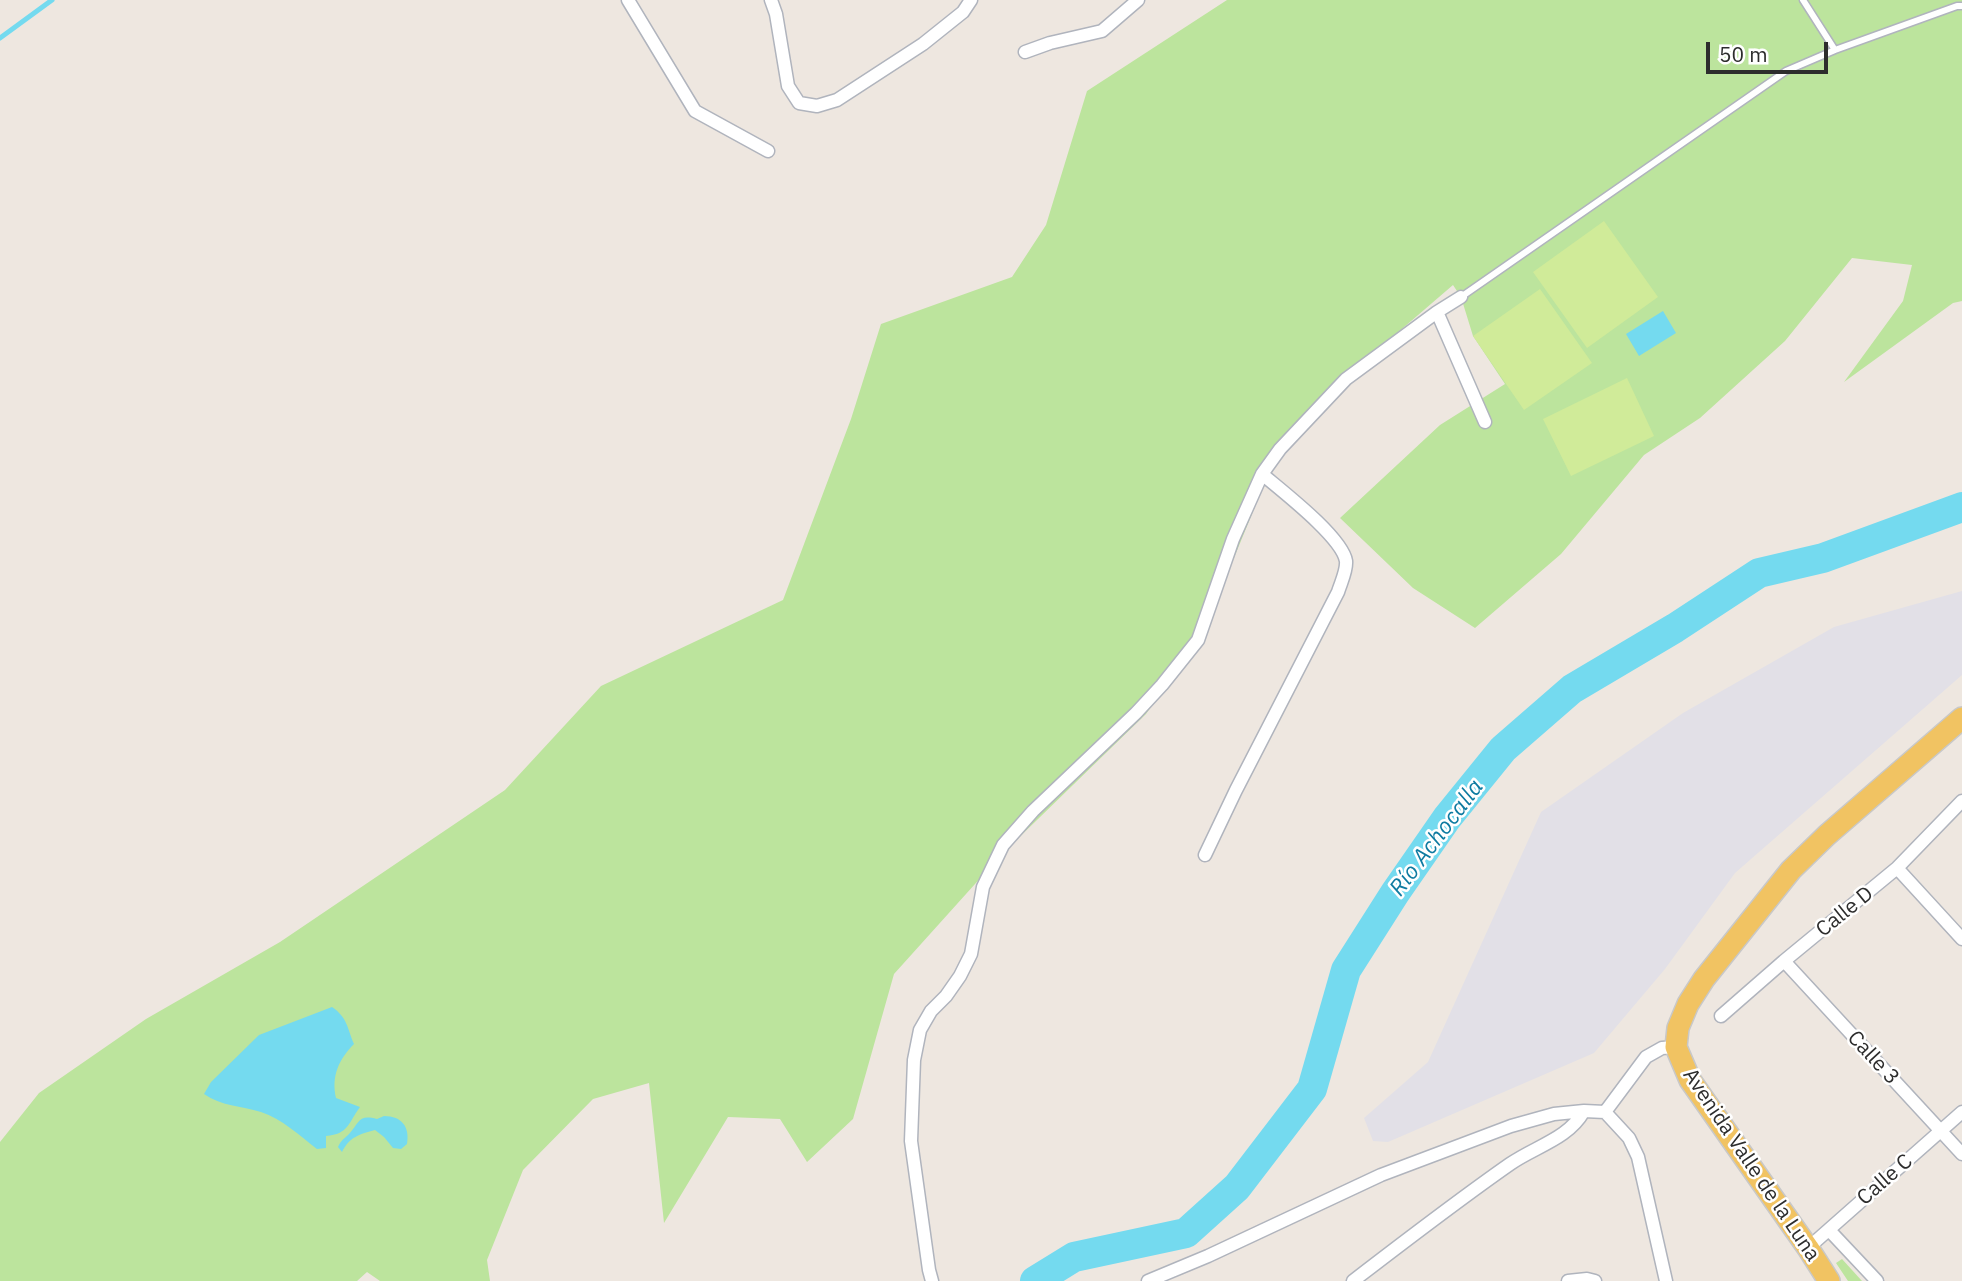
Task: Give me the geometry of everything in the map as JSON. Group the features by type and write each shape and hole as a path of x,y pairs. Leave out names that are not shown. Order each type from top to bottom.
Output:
{"main road":[{"path":"1676,1047 1678,1028 1688,1004 1704,979 1791,870 1827,835 1962,718"},
{"name":"Avenida Valle de la Luna","path":"1676,1047 1690,1080 1829,1281"}],"street":[{"path":"628,0 695,111 768,151"},
{"path":"771,0 776,14 788,86 799,103 817,106 837,100 923,44 963,12 971,0"},
{"path":"1025,52 1050,43 1102,31 1138,0"},
{"path":"932,1281 911,1141 914,1060 920,1030 931,1011 961,976 971,954 983,887 1003,845 1033,811 1163,685 1198,640 1233,539 1262,474 1280,449 1346,379 1461,297"},
{"path":"1437,312 1485,422"},
{"path":"1205,855 1338,592 1346,564 1344,552 1332,537 1262,474"},
{"name":"Calle D","path":"1721,1016 1897,869 1962,801"},
{"path":"1897,869 1962,939"},
{"name":"Calle 3","path":"1784,961 1962,1154"},
{"path":"1605,1112 1646,1057 1662,1048 1676,1047"},
{"path":"1353,1281 1514,1161 1567,1132 1578,1122 1584,1111"},
{"path":"1148,1281 1381,1175 1432,1155 1511,1126 1554,1114 1584,1111 1605,1112 1629,1138 1639,1157 1666,1281"},
{"name":"Calle C","path":"1808,1248 1962,1112"},
{"path":"1829,1230 1877,1281"},
{"path":"1568,1281 1595,1281"}],"lane":[{"path":"1803,0 1835,50"},
{"path":"1461,297 1786,71 1835,50 1960,5"}],"shaded area":[{"path":"1962,591 1962,675 1735,873 1665,969 1594,1053 1388,1142 1373,1141 1364,1118 1428,1062 1541,812 1683,713 1834,627"}],"green space":[{"path":"1227,0 1962,0 1962,301 1953,303 1844,382 1903,301 1912,265 1852,258 1785,341 1700,418 1644,455 1561,554 1475,628 1413,588 1340,518 1440,425 1505,384 1473,336 1461,297 1453,285 1339,383 1270,470 1204,631 1146,714 1002,854 894,974 853,1119 807,1162 780,1119 728,1117 664,1223 649,1083 593,1099 523,1170 487,1260 490,1281 380,1281 367,1272 357,1281 0,1281 0,1142 39,1093 146,1019 280,942 505,790 601,686 783,600 851,419 881,324 1012,277 1046,225 1087,91"},
{"path":"1604,221 1658,297 1587,348 1533,272"},
{"path":"1540,289 1592,363 1524,410 1473,336"},
{"path":"1627,378 1654,436 1571,476 1543,419"},
{"path":"1842,1259 1862,1281 1848,1281 1836,1263"}],"water":[{"path":"1663,311 1676,333 1639,356 1626,334"},
{"path":"332,1007 344,1019 354,1044 337,1068 336,1098 360,1107 344,1130 326,1136 326,1148 317,1149 269,1115 224,1103 204,1094 211,1082 259,1035"},
{"path":"384,1116 400,1120 406,1128 407,1144 401,1149 393,1148 375,1130 355,1137 342,1152 338,1147 360,1120"}],"waterway":[{"path":"0,38 52,0"},
{"name":"Río Achocalla","path":"1035,1281 1074,1257 1186,1233 1237,1187 1312,1089 1346,970 1395,893 1447,818 1503,749 1572,689 1675,628 1759,573 1823,558 1962,507"}]}
